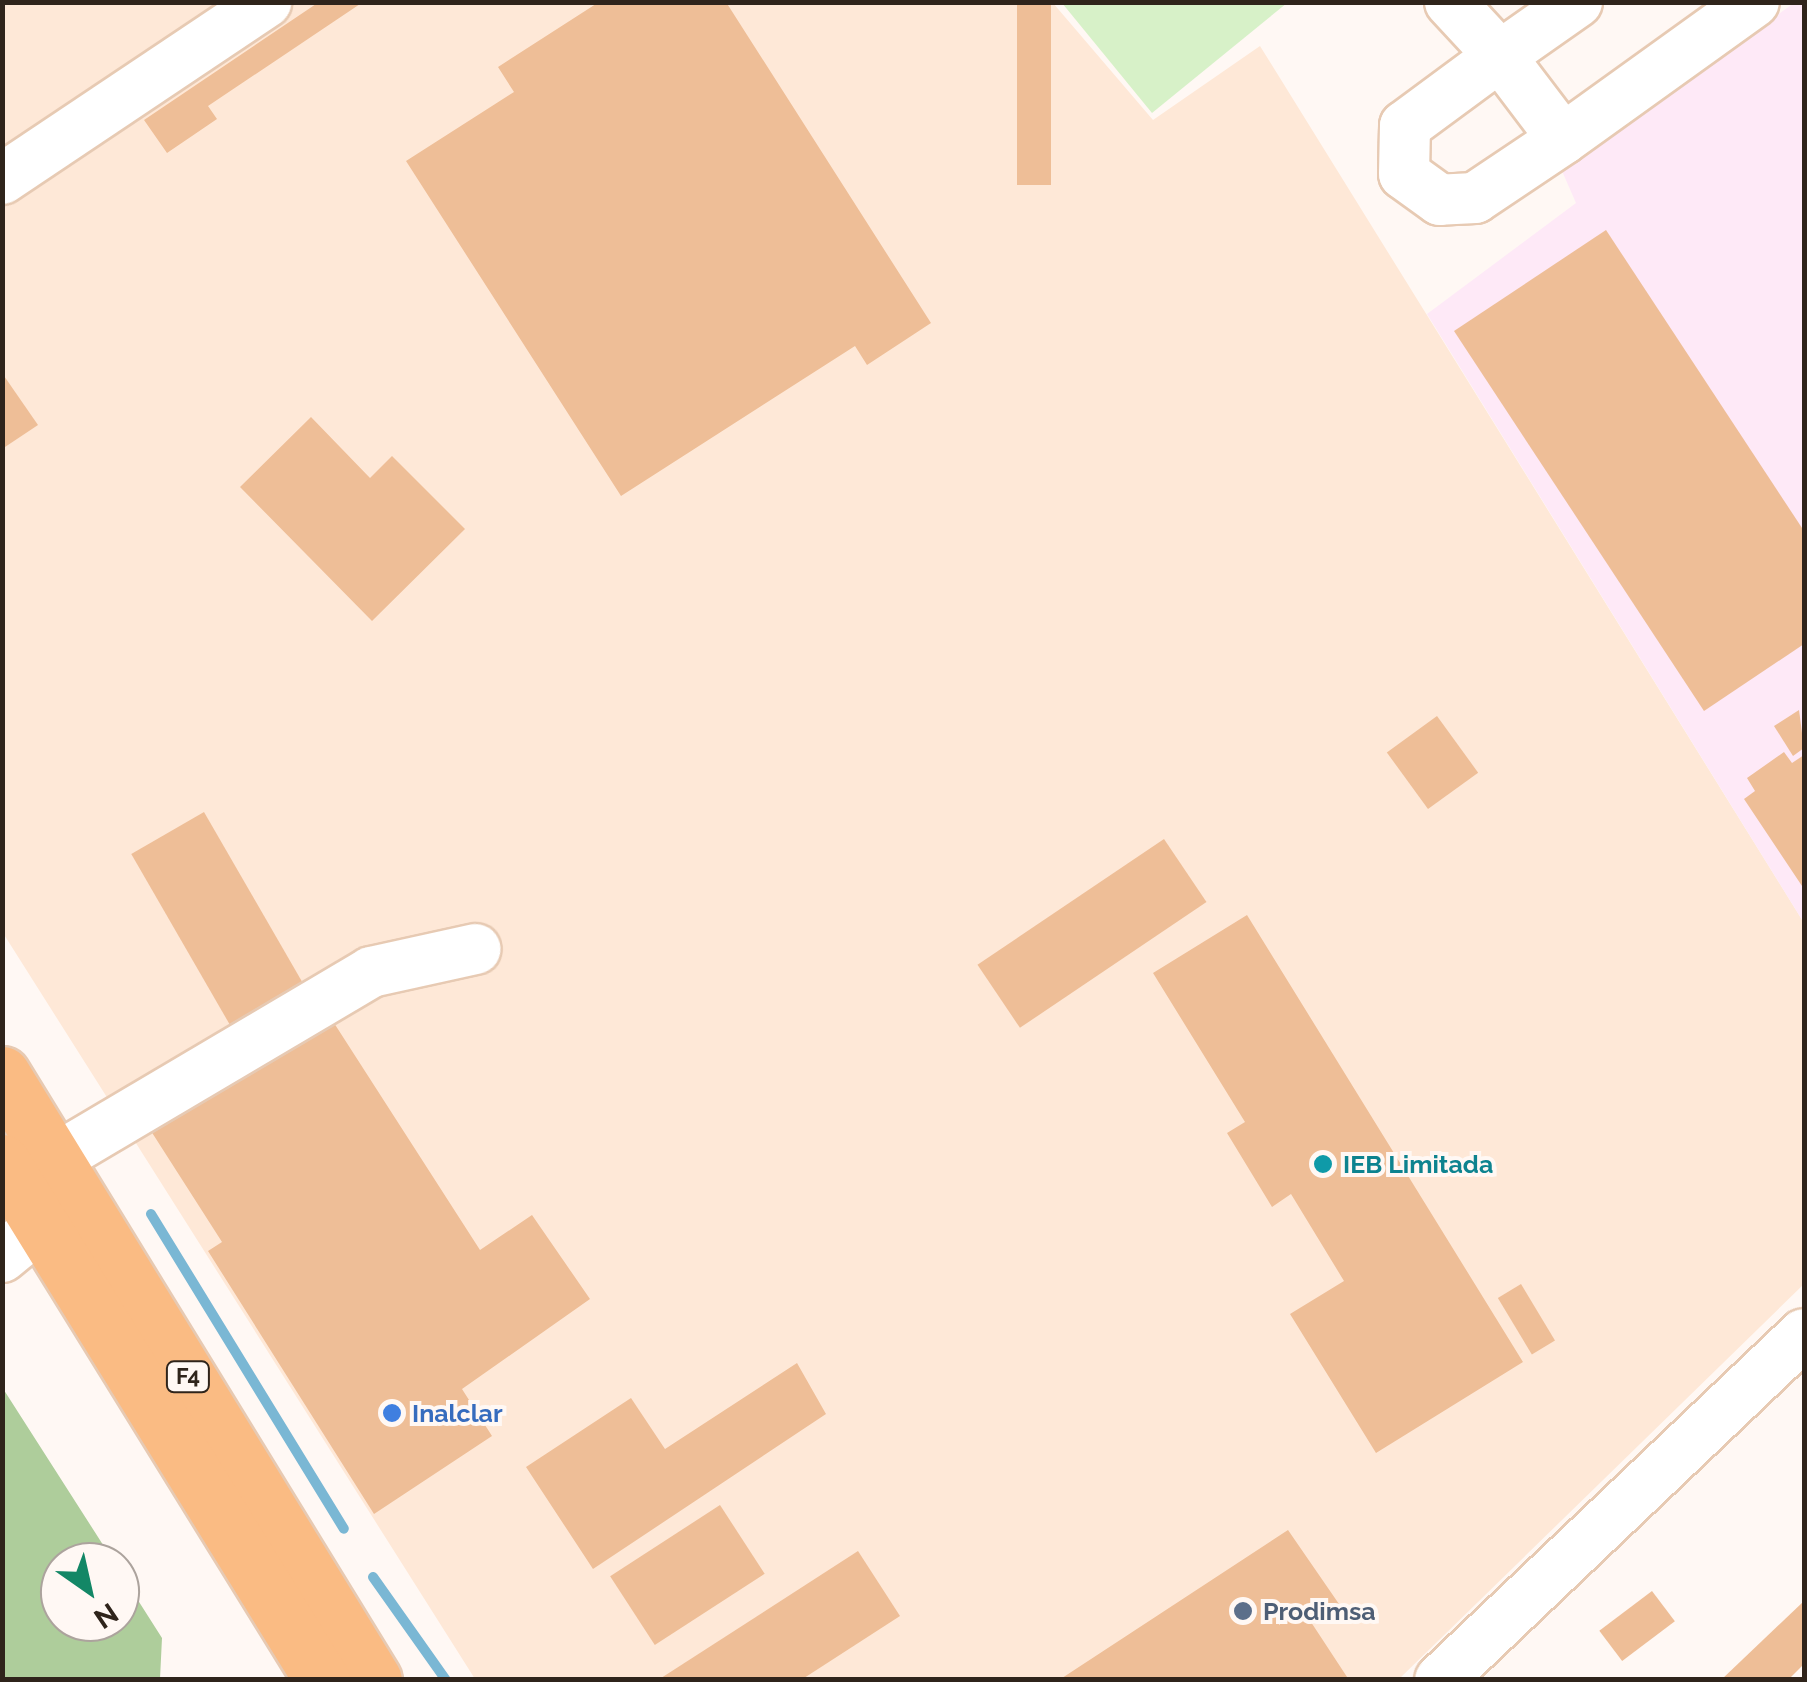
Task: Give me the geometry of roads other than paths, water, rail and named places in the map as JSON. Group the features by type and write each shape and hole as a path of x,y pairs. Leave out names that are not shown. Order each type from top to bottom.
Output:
{"highway":[{"name":"F4","path":"2,1074 29,1161 374,1680"},
{"name":"F4","path":"29,1161 22,1240 322,1680"}],"street":[{"path":"2,179 266,2"},
{"path":"1450,2 1500,56 1563,139"},
{"path":"1577,2 1405,126 1404,174 1440,200 1475,198 1754,2"},
{"path":"29,1161 371,972 476,950"},
{"path":"1440,1680 1804,1334"}],"waterway":[{"path":"151,1214 344,1529"},
{"path":"373,1577 446,1680"}],"place":[{"name":"IEB Limitada","path":"1323,1164"},
{"name":"Inalclar","path":"392,1413"},
{"name":"Prodimsa","path":"1243,1611"}]}
